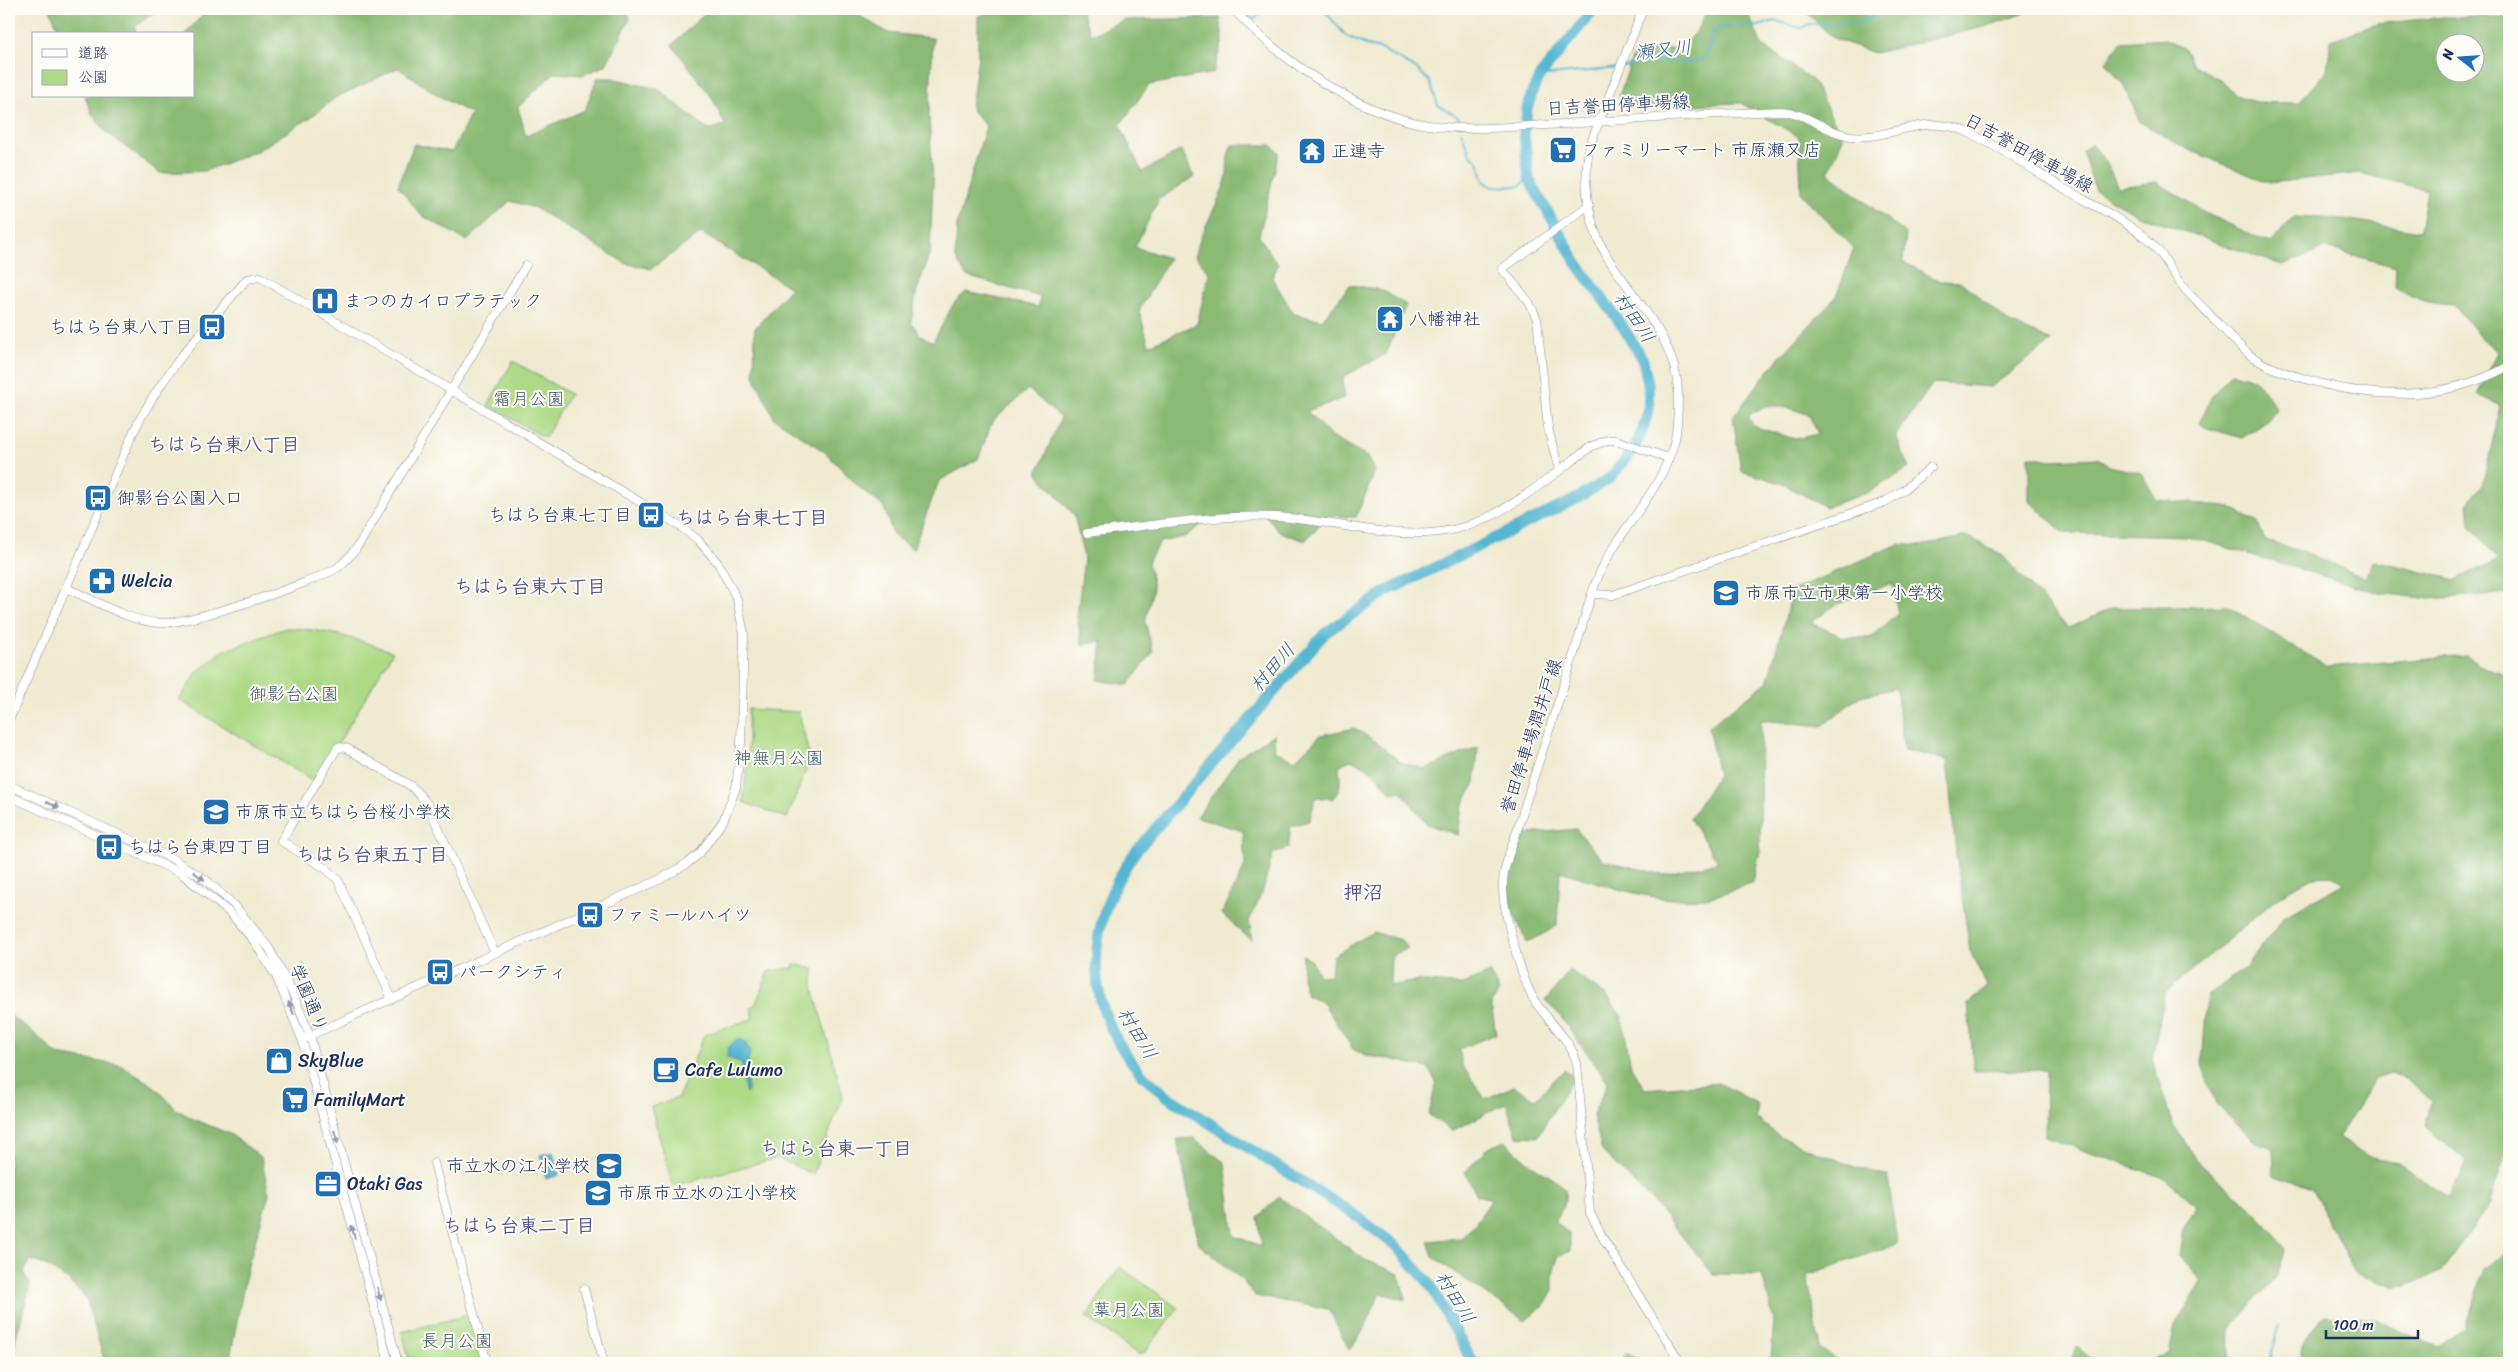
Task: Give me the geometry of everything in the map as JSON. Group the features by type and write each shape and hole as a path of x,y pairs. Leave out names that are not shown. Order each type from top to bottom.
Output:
{"street":[{"name":"日吉誉田停車場線","path":"1233,9 1262,37 1329,88 1391,116 1418,123 1445,127 1500,127 1781,111 1800,116 1834,132 1848,136 1874,136 1924,124 1950,127 1987,142 2138,232 2162,255 2185,289 2233,339 2250,355 2267,365 2334,387 2412,394 2429,393 2464,386 2486,379 2509,366"},
{"name":"誉田停車場潤井戸線","path":"1643,9 1601,121 1590,145 1587,158 1589,205 1596,234 1607,257 1654,322 1672,360 1678,391 1678,417 1674,440 1660,476 1613,548 1592,594 1505,869 1503,888 1504,902 1530,991 1536,1002 1566,1041 1577,1063 1590,1213 1604,1240 1681,1363"},
{"path":"1559,470 1548,428 1536,319 1530,302 1502,269 1589,205"},
{"path":"66,588 138,619 165,624 183,621 234,606 327,573 346,560 360,543 526,265"},
{"path":"9,720 133,433 157,388 174,363 247,279 260,277 677,524 698,540 726,575 737,600 744,634 740,770 728,812 713,837 688,863 661,879 306,1037"},
{"path":"1087,533 1191,521 1256,517 1301,519 1405,533 1440,531 1460,528 1496,514 1599,443 1616,440 1668,458"},
{"path":"1592,594 1613,595 1885,502 1904,490 1931,467"},
{"path":"392,999 338,880 325,868 281,841 338,747 346,748 411,786 427,803 495,953"},
{"name":"学園通り","path":"9,785 171,858 206,880 241,913 270,948 294,996 398,1363"},
{"name":"学園通り","path":"9,796 181,873 230,913 254,941 276,976 306,1037 389,1363"},
{"path":"434,1163 487,1363"},
{"path":"584,1289 604,1363"}],"green space":[{"path":"50,9 158,9 135,27 136,32 59,32"},
{"path":"208,9 627,9 630,19 606,65 583,75 554,73 518,107 526,136 585,110 597,78 612,78 658,89 708,130 725,125 711,96 672,45 709,9 806,9 858,15 888,33 933,38 929,115 933,183 930,252 916,294 911,322 920,335 933,342 954,303 966,292 1039,307 1040,297 966,276 955,257 957,225 986,126 971,109 978,56 978,16 1002,9 1081,10 1091,35 1124,20 1220,18 1223,40 1213,73 1149,85 1120,125 1142,172 1181,150 1194,177 1159,199 1135,247 1169,258 1139,311 1149,345 1197,324 1209,273 1195,256 1201,237 1225,183 1228,156 1232,145 1271,145 1279,152 1259,236 1278,265 1272,278 1294,314 1322,320 1350,285 1382,290 1406,305 1386,354 1343,377 1344,398 1307,411 1331,437 1367,457 1375,472 1356,517 1327,516 1305,541 1280,532 1259,508 1229,520 1207,521 1184,537 1160,542 1148,562 1153,588 1145,622 1153,652 1128,685 1098,680 1102,641 1082,645 1077,617 1084,558 1074,515 1037,473 1061,418 1028,389 992,422 978,459 939,481 913,549 893,535 884,507 861,489 825,452 774,418 754,376 755,328 791,288 701,233 651,269 625,263 535,208 510,201 467,241 421,215 398,186 414,144 452,152 471,114 439,96 398,68 335,98 311,117 257,151 205,171 160,173 106,132 92,114 86,98 195,98 195,32 187,32"},
{"path":"1707,9 1746,9 1762,45 1812,80 1843,138 1828,173 1906,234 1903,262 1940,281 1961,282 2010,323 2052,341 1991,387 1933,383 1896,436 1909,468 1867,493 1826,507 1781,483 1741,471 1733,417 1772,366 1836,297 1854,248 1801,194 1799,137 1741,103 1628,107 1619,96 1634,53 1683,47 1699,27","holes":["1774,406 1793,409 1809,415 1818,434 1795,439 1753,426 1749,418 1750,414 1762,408"]},
{"path":"1855,9 2025,9 2024,13 1988,26 1874,53 1833,38 1806,12"},
{"path":"2443,17 2509,17 2509,593 2430,599 2379,593 2188,536 2064,533 2029,501 2029,456 2051,460 2098,458 2109,466 2141,473 2157,500 2227,506 2258,523 2265,541 2307,553 2365,578 2374,560 2455,580 2498,560 2470,525 2468,503 2482,485 2501,406 2477,394 2498,352 2479,336 2454,305 2437,304 2402,291 2395,286 2396,267 2327,248 2282,265 2137,215 2095,190 2082,151 2092,144 2106,162 2118,187 2157,182 2211,216 2270,243 2294,217 2344,219 2420,231 2427,190 2360,173 2269,183 2187,149 2140,122 2123,84 2106,62 2121,42 2165,39 2184,47 2193,65 2218,78 2236,95 2255,102 2298,103 2327,70 2331,40 2377,24"},
{"name":"霜月公園","path":"513,361 570,394 545,438 488,405"},
{"path":"2231,373 2248,377 2259,384 2276,410 2269,420 2242,438 2207,428 2199,423 2212,396"},
{"path":"1967,536 2003,556 2068,628 2113,608 2228,606 2327,667 2467,655 2477,663 2509,677 2509,1143 2489,1206 2440,1273 2396,1288 2355,1273 2312,1189 2274,1175 2273,1149 2256,1143 2216,1104 2202,1065 2207,996 2246,967 2285,916 2344,883 2331,876 2312,877 2281,895 2165,993 2152,1059 2172,1123 2199,1163 2256,1212 2285,1248 2276,1277 2229,1329 2228,1363 2148,1363 2169,1353 2175,1325 2203,1281 2179,1257 2183,1229 2197,1206 2167,1179 2045,1137 2046,1070 1974,1071 1968,1004 1987,986 1970,951 1956,854 1947,760 1904,750 1896,688 1860,696 1822,726 1761,720 1760,851 1753,882 1711,897 1668,899 1614,888 1560,871 1557,926 1527,943 1503,888 1526,834 1576,829 1603,860 1664,875 1718,862 1690,819 1718,775 1708,727 1767,682 1793,590 1899,544 1921,546","holes":["1892,583 1898,614 1870,638 1843,637 1811,623 1835,605","2391,1073 2408,1080 2432,1101 2425,1126 2467,1162 2449,1198 2398,1162 2366,1156 2338,1138 2375,1078"]},
{"name":"御影台公園","path":"286,628 314,630 341,636 393,652 315,782 179,700 197,672 223,651"},
{"name":"神無月公園","path":"748,709 799,712 810,760 787,818 743,802 748,760"},
{"path":"1354,728 1381,745 1400,762 1425,769 1478,747 1475,783 1462,807 1458,835 1427,824 1401,791 1391,793 1373,772 1350,760 1339,766 1340,784 1336,796 1332,799 1316,797 1309,821 1291,826 1288,848 1273,853 1263,890 1249,921 1252,941 1222,914 1245,866 1243,831 1197,817 1239,757 1274,734 1275,751 1295,760 1321,735"},
{"path":"1373,932 1401,940 1408,948 1391,956 1390,986 1418,981 1461,985 1490,973 1499,992 1491,1004 1496,1034 1459,1049 1462,1065 1485,1099 1514,1086 1535,1099 1564,1070 1574,1077 1537,1137 1517,1136 1506,1103 1452,1131 1429,1115 1436,1082 1428,1068 1390,1059 1365,1056 1353,1049 1322,1001 1307,995 1302,977 1303,955 1312,961 1319,976 1331,975 1333,956"},
{"path":"794,964 814,969 813,987 843,1097 813,1174 777,1158 673,1186 651,1107 678,1098 704,1035 754,1018 751,1007 755,1005 769,971 793,968"},
{"path":"1570,970 1607,996 1622,1017 1631,1067 1645,1089 1719,1083 1758,1104 1756,1118 1780,1137 1855,1167 1888,1176 1897,1244 1807,1275 1820,1348 1840,1363 1731,1363 1771,1358 1774,1320 1762,1275 1713,1274 1657,1206 1602,1151 1593,1115 1608,1082 1557,1012 1545,1001"},
{"path":"9,1015 35,1034 57,1055 120,1065 155,1087 176,1109 193,1119 230,1134 261,1157 269,1194 247,1269 229,1363 105,1363 86,1298 67,1279 45,1265 29,1260 24,1273 30,1285 12,1353 12,1363 9,1363"},
{"path":"1194,1138 1225,1163 1234,1236 1262,1246 1258,1217 1279,1197 1365,1260 1399,1274 1406,1300 1380,1293 1365,1328 1349,1350 1329,1309 1255,1296 1240,1278 1199,1244 1177,1139"},
{"path":"1505,1141 1529,1163 1562,1185 1566,1196 1565,1203 1554,1222 1570,1234 1570,1251 1558,1257 1553,1274 1553,1291 1544,1305 1525,1321 1433,1257 1428,1241 1461,1238 1475,1224 1492,1199 1477,1195 1465,1172 1488,1148"},
{"path":"2509,1251 2509,1363 2299,1363 2302,1345 2324,1314 2373,1319 2438,1347 2466,1328 2485,1267"},
{"name":"葉月公園","path":"1120,1267 1178,1308 1146,1351 1139,1355 1086,1317"},
{"name":"長月公園","path":"472,1314 485,1363 410,1363 402,1332"},
{"path":"2077,1347 2096,1363 2069,1363"},
{"path":"1626,1353 1646,1363 1621,1363"}],"water":[{"path":"736,1040 743,1040 750,1051 746,1075 748,1090 746,1094 742,1077 742,1063 727,1057 728,1048"},
{"path":"553,1152 559,1175 546,1179 540,1155"}],"waterway":[{"path":"1208,9 1233,13"},
{"path":"1244,16 1255,19 1263,9"},
{"path":"1323,9 1346,36 1371,47 1381,49 1418,70 1430,82 1438,105 1458,117 1460,126"},
{"name":"村田川","path":"1473,1363 1430,1284 1396,1246 1358,1217 1165,1095 1140,1072 1121,1046 1107,1019 1099,991 1096,963 1099,934 1107,906 1119,878 1136,851 1325,633 1387,591 1576,499 1610,478 1633,450 1649,409 1648,384 1643,360 1623,327 1576,262 1529,179 1524,134 1527,109 1540,76 1594,9"},
{"name":"瀬又川","path":"1623,67 1658,60 1686,62 1700,60 1706,55 1711,35 1721,27 1758,26 1776,21 1801,28 1810,24 1860,23 1880,13 1912,9"},
{"name":"瀬又川","path":"1540,76 1618,68"},
{"path":"1461,131 1470,154 1478,161 1484,181 1492,187 1520,186 1529,179"},
{"path":"2269,1363 2280,1326"}],"place":[{"name":"ファミリーマート 市原瀬又店","path":"1563,150"},
{"name":"正連寺","path":"1312,151"},
{"name":"まつのカイロプラテック","path":"325,301"},
{"name":"八幡神社","path":"1390,319"},
{"name":"ちはら台東八丁目","path":"212,327"},
{"name":"御影台公園入口","path":"98,498"},
{"name":"ちはら台東七丁目","path":"651,515"},
{"name":"Welcia","path":"102,581"},
{"name":"市原市立市東第一小学校","path":"1726,593"},
{"name":"市原市立ちはら台桜小学校","path":"216,812"},
{"name":"ちはら台東四丁目","path":"109,847"},
{"name":"ファミールハイツ","path":"590,915"},
{"name":"パークシティ","path":"440,972"},
{"name":"SkyBlue","path":"279,1061"},
{"name":"Cafe Lulumo","path":"666,1070"},
{"name":"FamilyMart","path":"295,1100"},
{"name":"市立水の江小学校","path":"609,1166"},
{"name":"Otaki Gas","path":"328,1184"},
{"name":"市原市立水の江小学校","path":"598,1193"}],"district":[{"name":"ちはら台東八丁目","path":"224,444"},
{"name":"ちはら台東七丁目","path":"752,517"},
{"name":"ちはら台東六丁目","path":"530,586"},
{"name":"ちはら台東五丁目","path":"372,854"},
{"name":"押沼","path":"1363,892"},
{"name":"ちはら台東一丁目","path":"836,1148"},
{"name":"ちはら台東二丁目","path":"519,1225"}]}
